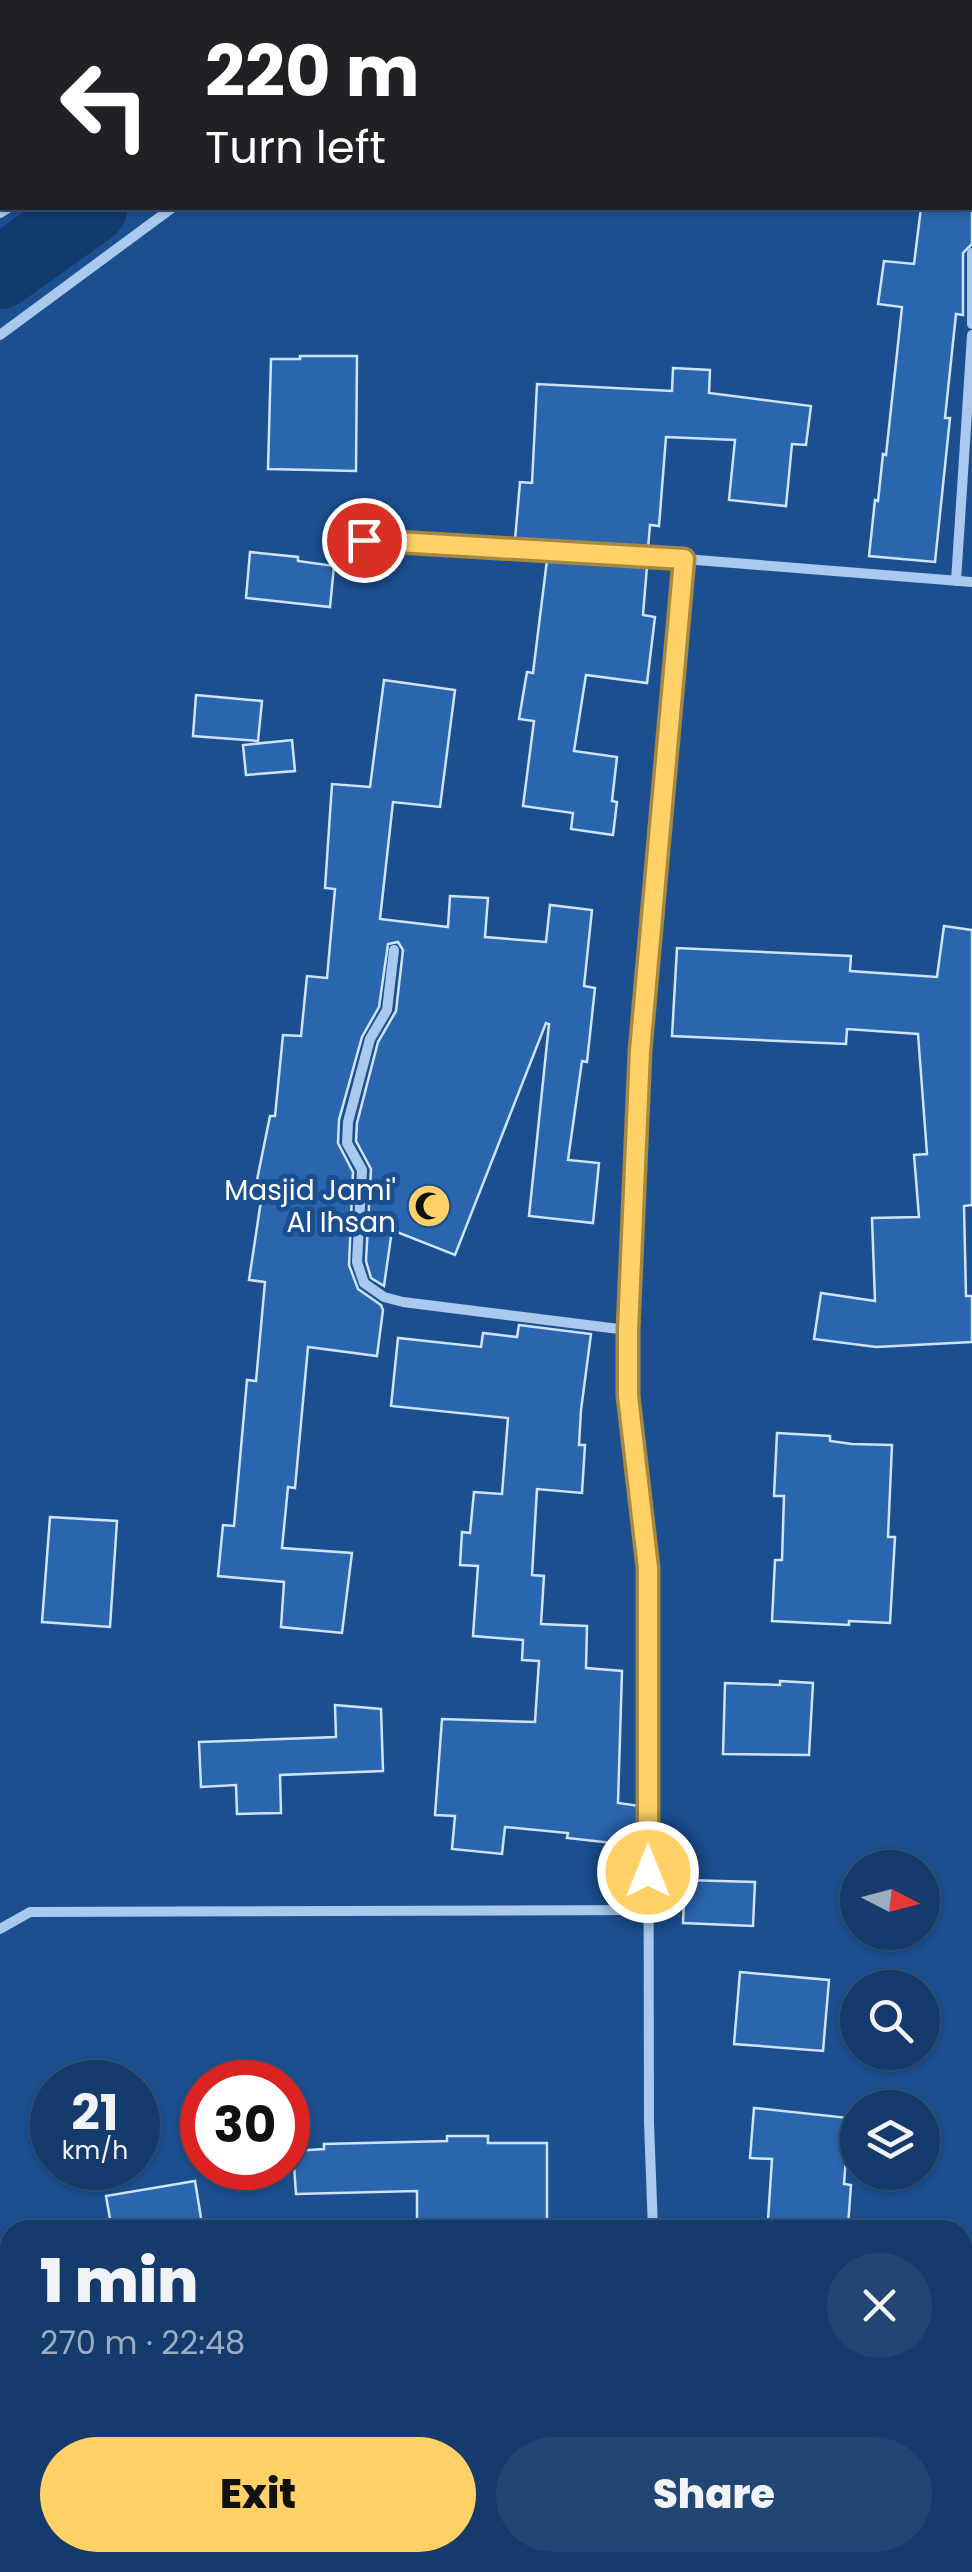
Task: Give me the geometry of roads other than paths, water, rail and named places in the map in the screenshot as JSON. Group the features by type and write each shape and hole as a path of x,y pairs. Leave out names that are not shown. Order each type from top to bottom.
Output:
{"street":[{"path":"0,335 169,210"},
{"path":"972,253 972,324"},
{"path":"956,580 972,335"},
{"path":"364,540 684,559 972,582"},
{"path":"653,2220 648,1568 628,1396 628,1330 640,1051 684,559"},
{"path":"394,950 387,1010 370,1039 348,1122 347,1144 362,1170 358,1262 364,1283 403,1302 628,1330"},
{"path":"0,1928 30,1912 648,1910"}],"waterway":[{"path":"0,273 88,210"}],"place":[{"name":"Masjid Jami' Al Ihsan","path":"429,1206"}]}
